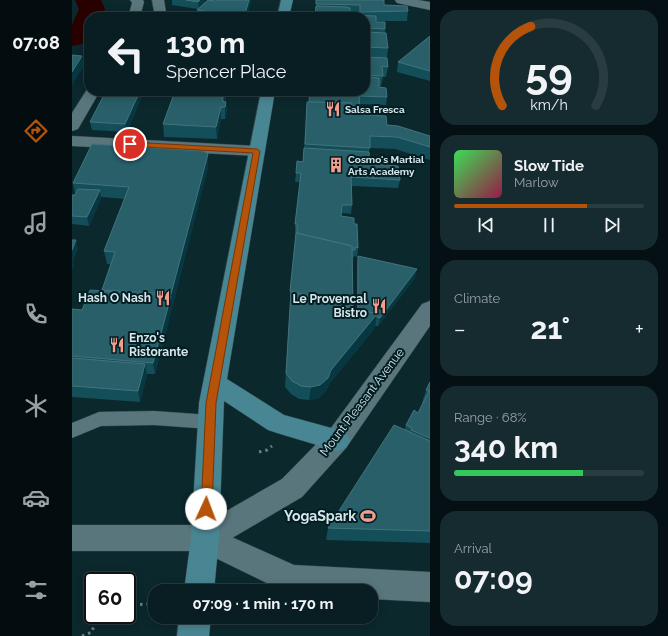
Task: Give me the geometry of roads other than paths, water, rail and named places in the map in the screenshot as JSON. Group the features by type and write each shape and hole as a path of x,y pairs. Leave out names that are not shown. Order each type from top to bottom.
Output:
{"main road":[{"path":"284,12 286,0"},
{"path":"200,584 205,538 211,403 267,96"},
{"path":"214,382 277,423 336,440"},
{"path":"193,636 194,624"}],"street":[{"path":"136,0 138,2 136,12"},
{"path":"158,0 160,12"},
{"path":"401,0 430,6"},
{"path":"72,126 90,96"},
{"path":"72,141 257,151"},
{"name":"Mount Pleasant Avenue","path":"205,538 292,488 336,440 430,309"},
{"path":"72,538 205,538 292,580 430,587"}],"lane":[{"path":"72,431 99,419 154,418 210,422"}],"waterway":[{"path":"88,0 92,9 91,12"},
{"path":"72,38 83,32 84,29"}],"place":[{"name":"Salsa Fresca","path":"333,109"},
{"name":"Cosmo's Martial Arts Academy","path":"336,165"},
{"name":"Hash O Nash","path":"163,298"},
{"name":"Le Provencal Bistro","path":"379,306"},
{"name":"Enzo's Ristorante","path":"117,345"},
{"name":"YogaSpark","path":"368,516"}]}
